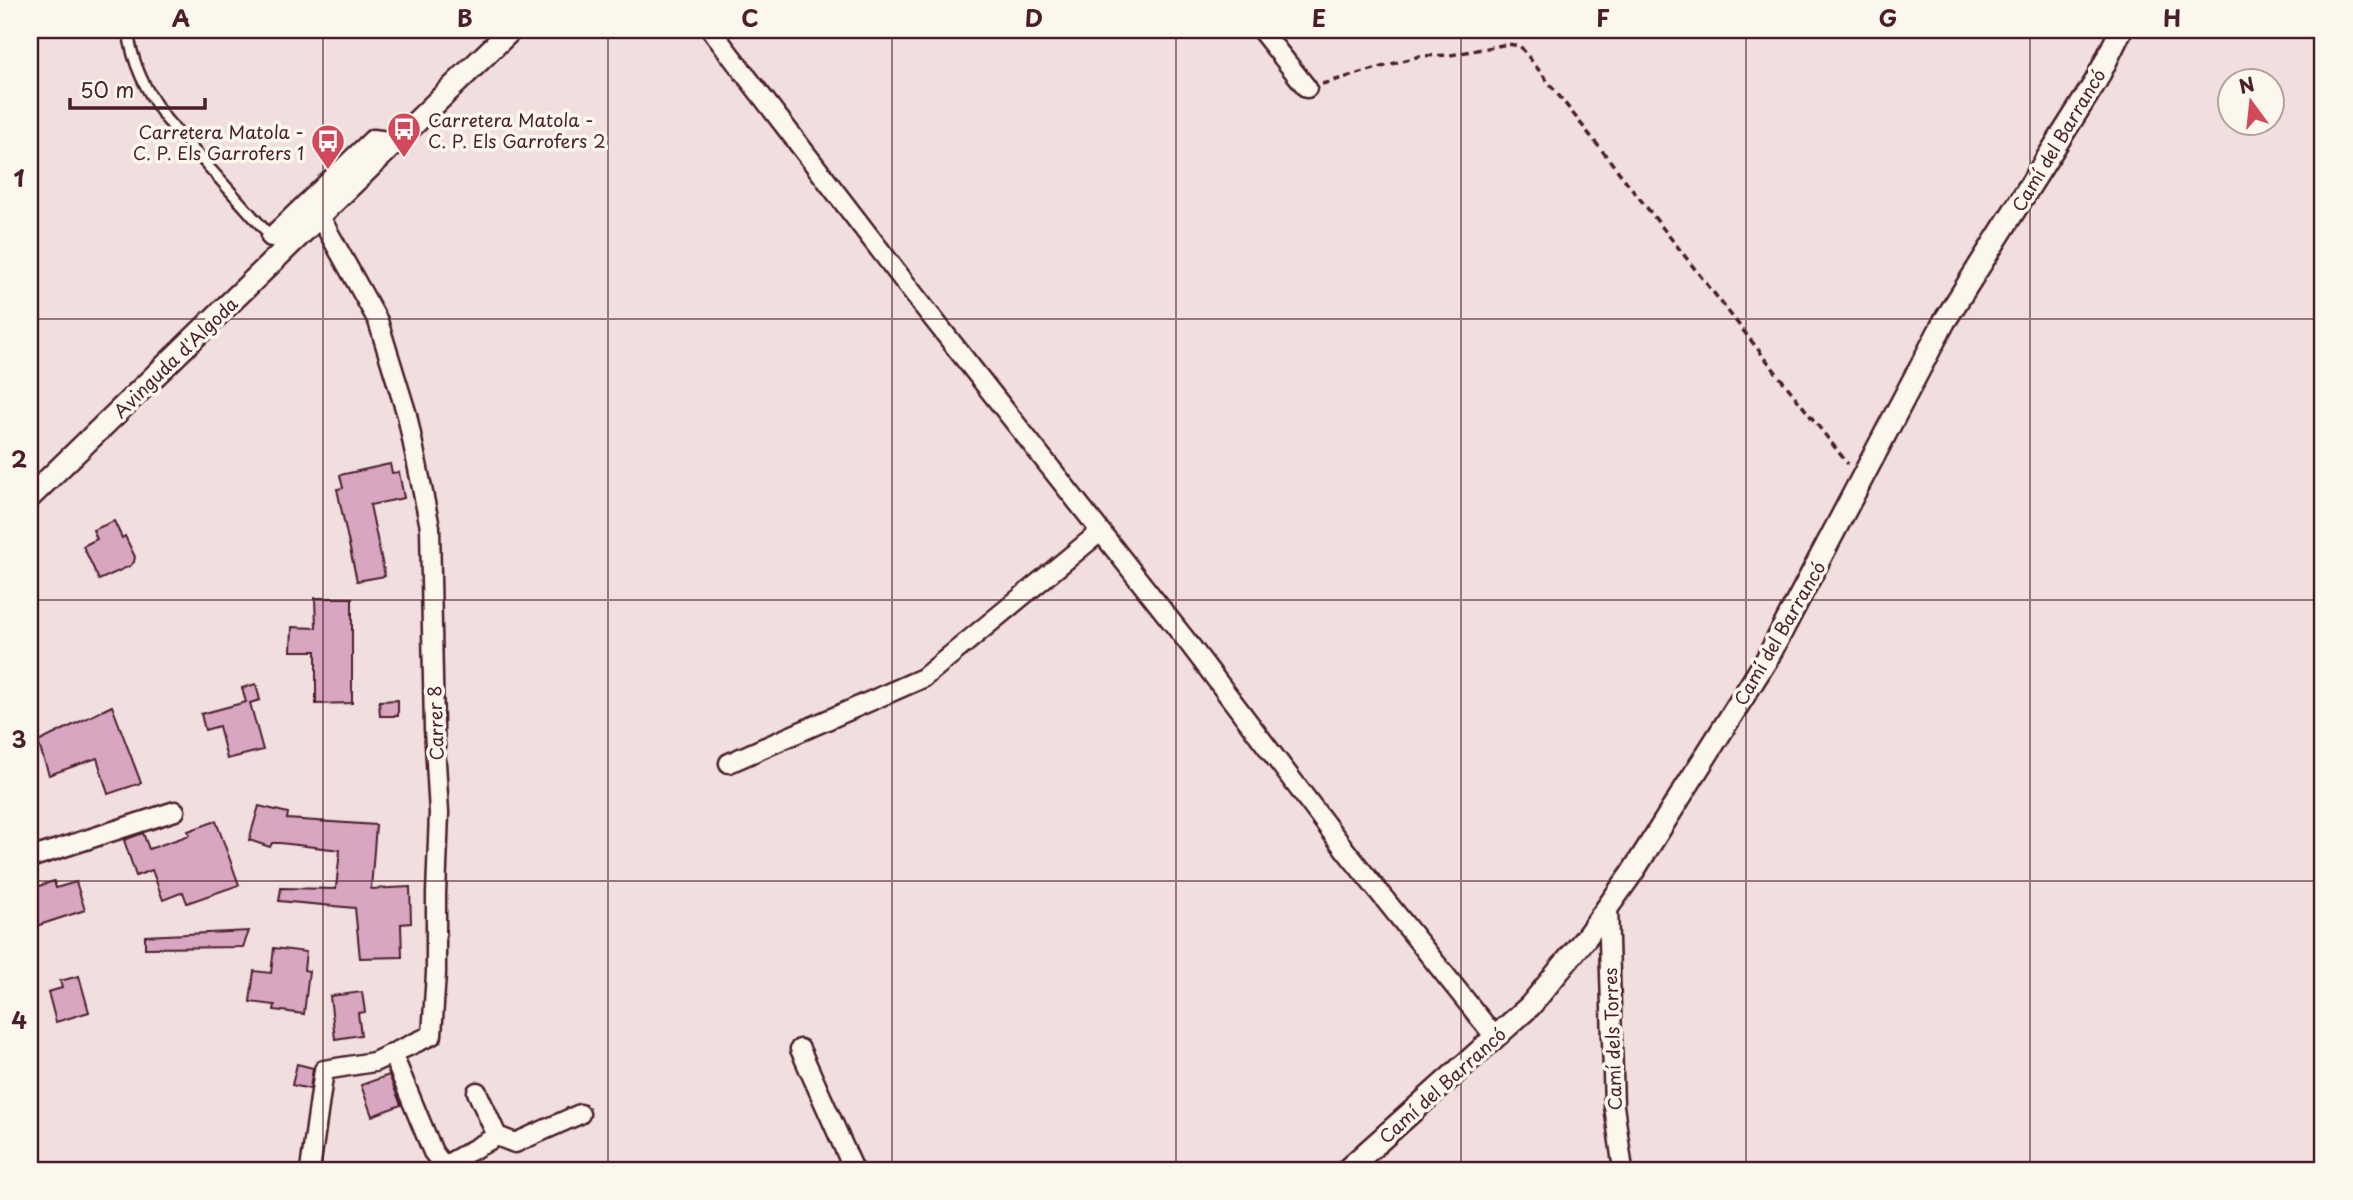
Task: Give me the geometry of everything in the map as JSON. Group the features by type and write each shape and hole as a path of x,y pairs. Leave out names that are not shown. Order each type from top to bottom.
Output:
{"street":[{"name":"Avinguda d'Algoda","path":"30,497 277,244 320,217 511,30"},
{"path":"711,30 1346,851 1495,1037"},
{"path":"1261,30 1307,88"},
{"name":"Camí del Barrancó","path":"1347,1170 1530,1006 1608,907 1768,659 1944,322 2096,80 2121,30"},
{"path":"277,244 373,139 396,142"},
{"name":"Carrer 8","path":"310,1170 324,1070 374,1062 432,1035 439,813 434,729 430,527 407,415 378,321 320,217"},
{"path":"729,763 923,678 1100,531"},
{"path":"30,858 175,811"},
{"name":"Camí dels Torres","path":"1608,907 1614,1106 1623,1170"},
{"path":"800,1049 854,1170"},
{"path":"392,1053 433,1152 445,1168 497,1136"},
{"path":"477,1092 497,1136 516,1143 580,1114"}],"lane":[{"path":"128,30 138,74 150,98 277,244"}],"path":[{"path":"1307,88 1420,56 1451,55 1508,44 1520,46 1861,481"}],"building":[{"path":"390,464 392,473 399,472 404,498 370,505 385,576 357,581 337,489 343,488 340,475"},
{"path":"114,521 122,538 125,536 135,557 134,562 99,580 83,546 97,539 93,530"},
{"path":"315,598 352,598 352,703 316,704 316,651 291,651 292,627 316,628"},
{"path":"256,684 260,700 250,703 263,750 227,759 219,726 205,730 201,714 246,702 242,688"},
{"path":"398,700 398,716 380,716 379,701"},
{"path":"112,706 141,783 108,794 97,758 49,775 38,742"},
{"path":"259,806 288,813 287,819 376,825 371,889 410,887 411,923 401,924 402,957 360,958 355,908 279,901 281,888 336,889 340,850 280,843 272,843 270,847 249,840"},
{"path":"216,821 239,885 187,903 183,892 163,900 152,870 136,876 124,840 143,833 149,849 190,835 188,831"},
{"path":"54,881 56,888 76,882 85,910 30,928 30,889"},
{"path":"249,931 243,947 145,948 145,936"},
{"path":"274,948 306,952 304,970 309,971 304,1014 274,1010 275,1005 250,1002 254,971 271,973"},
{"path":"79,976 89,1012 56,1022 48,992 62,988 60,981"},
{"path":"362,992 365,1012 358,1013 361,1035 335,1039 330,996"},
{"path":"297,1064 313,1068 310,1089 292,1085"},
{"path":"389,1075 401,1105 372,1116 361,1085"}],"place":[{"name":"Carretera Matola - C. P. Els Garrofers 2","path":"404,159"},
{"name":"Carretera Matola - C. P. Els Garrofers 1","path":"328,171"}]}
